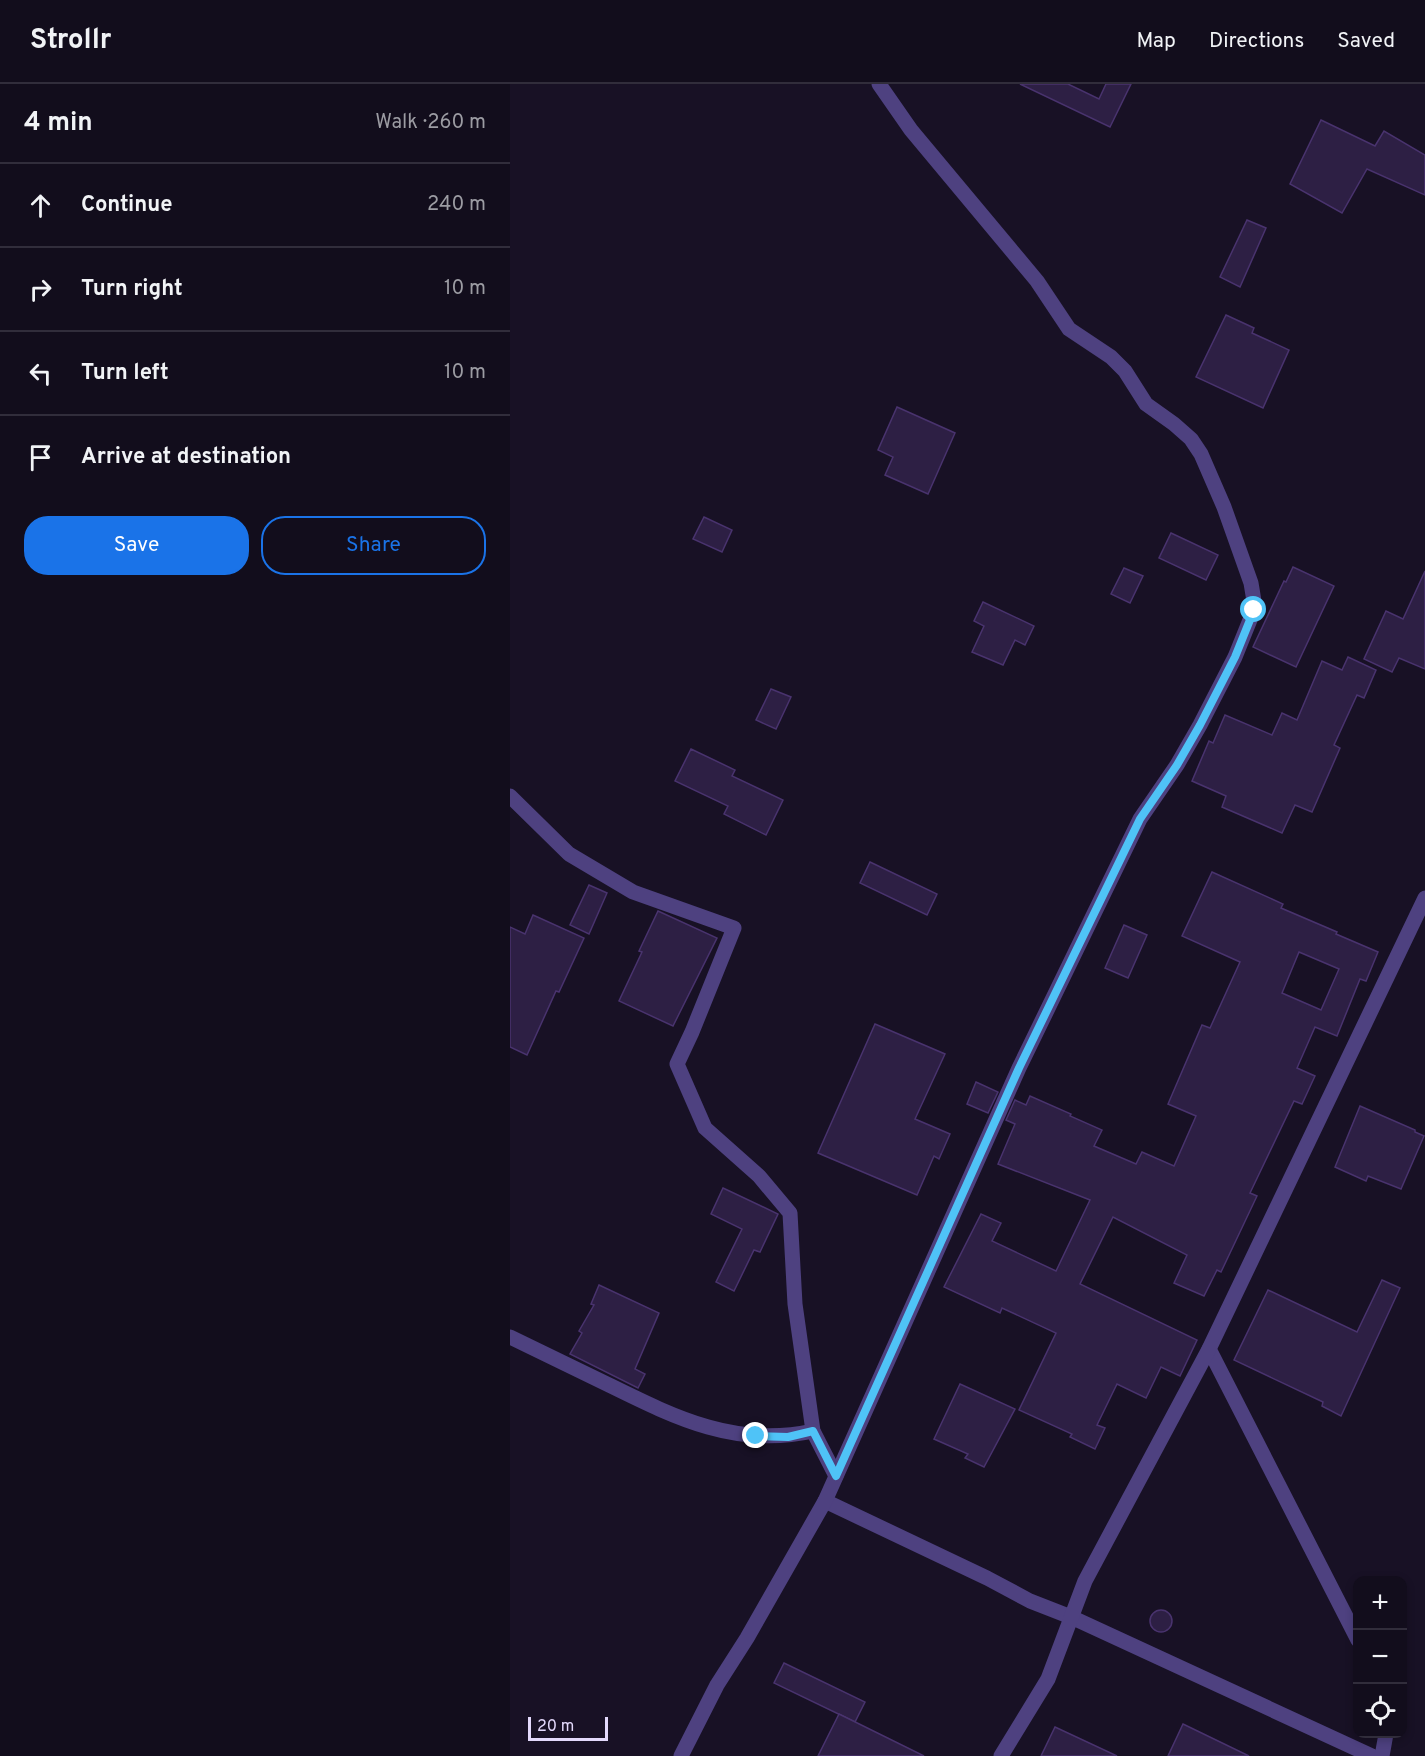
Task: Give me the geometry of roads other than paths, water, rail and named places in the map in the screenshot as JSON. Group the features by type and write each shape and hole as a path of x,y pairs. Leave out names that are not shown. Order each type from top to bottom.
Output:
{"street":[{"path":"681,1756 717,1685 747,1638 825,1501 1019,1068 1140,819 1177,765 1235,657 1254,610 1251,583 1224,507 1201,454 1191,439 1146,404 1125,371 1111,357 1069,329 1037,281 911,130 879,84"},
{"path":"510,796 569,854 633,892 734,928 693,1032 677,1064 705,1128 759,1176 790,1213 795,1304 813,1431 836,1476"},
{"path":"1001,1756 1048,1678 1085,1581 1209,1349 1425,898"},
{"path":"510,1337 666,1413 695,1423 726,1432 756,1436 788,1437 813,1431"},
{"path":"1209,1349 1353,1630"},
{"path":"825,1501 987,1578 1030,1601 1071,1617 1348,1750 1372,1756"},
{"path":"1382,1756 1385,1738"}]}
